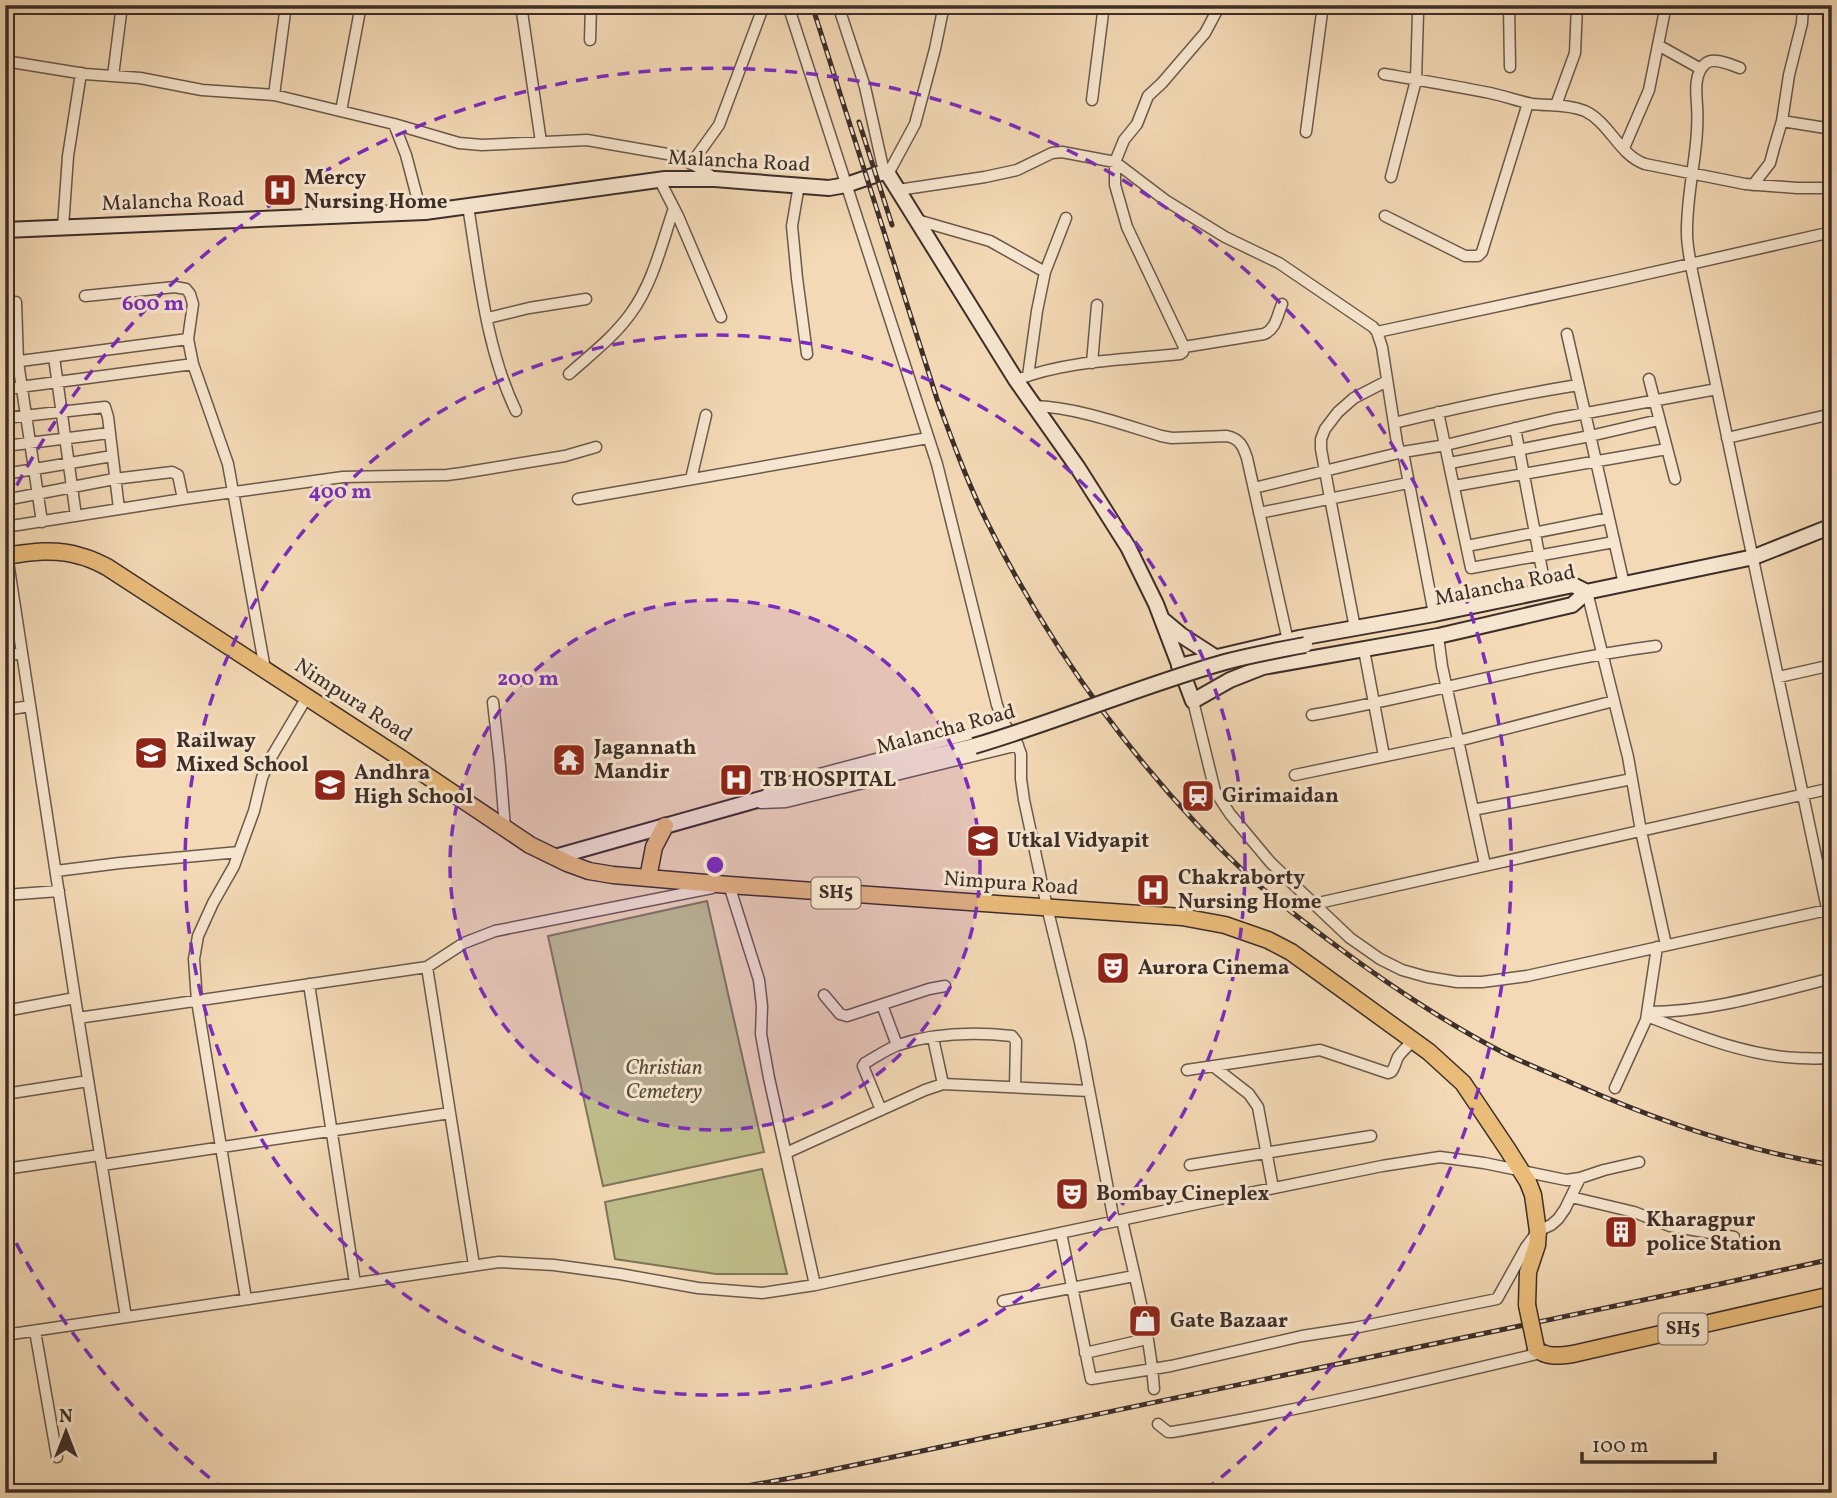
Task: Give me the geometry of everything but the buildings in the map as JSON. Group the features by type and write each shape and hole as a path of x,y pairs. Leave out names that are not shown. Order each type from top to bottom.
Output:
{"main road":[{"name":"Nimpura Road","path":"6,555 30,552 65,553 107,567 530,845 589,871 729,885 1182,917 1225,925 1268,940 1291,952 1429,1052 1463,1083 1522,1172 1533,1195 1538,1231 1537,1245 1528,1272 1527,1306 1539,1351"},
{"path":"648,878 654,847 665,826"},
{"name":"SH5","path":"1539,1351 1547,1355 1573,1354 1832,1295"}],"street":[{"path":"113,76 122,5"},
{"path":"274,95 286,5"},
{"path":"341,110 360,5"},
{"path":"521,5 541,142"},
{"path":"590,40 591,5"},
{"path":"691,164 719,125 764,5"},
{"path":"788,5 937,464 997,705 1005,725 1018,745 1024,800 1118,1220 1134,1276 1154,1389"},
{"path":"838,5 864,87 886,173 1022,378 1034,406 1078,468 1128,547 1162,619 1193,701 1215,790 1230,814 1263,853 1350,938 1380,959 1402,970 1457,982 1482,982 1527,975 1829,910"},
{"path":"886,173 915,124 944,5"},
{"path":"1092,100 1104,5"},
{"path":"1022,378 1092,363 1183,352 1184,347 1127,227 1115,185 1115,162 1124,140 1137,124 1148,96 1205,33 1220,5"},
{"path":"1306,132 1323,5"},
{"path":"1509,5 1510,67"},
{"path":"1556,105 1575,53 1577,5"},
{"path":"1753,185 1770,163 1782,121 1789,75 1802,23 1803,5"},
{"path":"1391,177 1416,80 1418,13"},
{"path":"1623,148 1649,90 1664,15"},
{"path":"1658,45 1701,69"},
{"path":"5,61 81,73 140,78 202,90 274,95 341,110 459,143 587,140 673,155 715,179"},
{"path":"1740,68 1715,61 1705,63 1701,69 1696,89 1697,139 1687,234 1691,265 1832,932"},
{"path":"62,227 68,156 81,73"},
{"path":"1384,74 1490,93 1528,103 1583,110 1593,116 1637,161 1753,185 1832,188"},
{"path":"1385,216 1465,256 1478,256 1485,243 1528,103"},
{"path":"1782,121 1832,129"},
{"path":"394,124 406,155 421,212"},
{"path":"898,190 1017,170 1052,153 1062,152 1115,162 1165,200 1225,237 1279,263 1355,314 1377,332 1382,347 1399,450 1403,452 1434,614"},
{"name":"Malancha Road","path":"5,230 421,212 659,179 715,179 829,188 886,173"},
{"path":"659,179 721,317"},
{"path":"799,185 792,226 807,354"},
{"path":"468,206 498,367 516,411"},
{"path":"569,374 617,330 631,313 651,275 674,208"},
{"path":"1022,378 1045,272 1066,218"},
{"path":"917,220 990,241 1045,272"},
{"path":"1377,332 1832,232"},
{"path":"85,296 182,287 190,295 192,304 188,339 193,364 228,464 265,669"},
{"path":"488,318 586,299"},
{"path":"16,302 18,362 42,522"},
{"path":"1184,347 1264,334 1273,327 1282,304"},
{"path":"1092,363 1097,305"},
{"path":"1567,334 1624,584"},
{"path":"5,363 188,339"},
{"path":"54,357 76,516"},
{"path":"5,389 193,364"},
{"path":"1649,379 1675,479"},
{"path":"1355,628 1321,439 1338,412 1354,398 1387,381"},
{"path":"1394,423 1578,385"},
{"path":"1254,488 1403,452 1446,445 1585,413 1717,389"},
{"path":"1034,406 1057,408 1172,438 1227,436 1243,446 1288,641"},
{"path":"5,418 105,407 119,509"},
{"path":"1438,412 1471,568 1614,542"},
{"path":"1727,438 1832,414"},
{"path":"691,479 706,415"},
{"path":"1450,463 1659,420"},
{"path":"1516,428 1546,591"},
{"path":"5,446 110,433"},
{"path":"578,499 928,438"},
{"path":"5,527 343,477 455,474 510,467 596,447"},
{"path":"1454,486 1667,449"},
{"path":"5,474 112,456"},
{"path":"5,500 114,479 176,472 183,499"},
{"path":"1259,513 1408,482"},
{"path":"1467,547 1609,518"},
{"path":"1830,526 1832,544"},
{"name":"Malancha Road","path":"555,857 746,803 975,746 1226,662 1754,558 1830,526"},
{"path":"6,555 126,1317"},
{"path":"1180,666 1288,641 1573,586 1587,592"},
{"path":"1193,701 1240,675 1263,667 1438,636 1572,605 1587,592"},
{"path":"1587,592 1632,779 1662,946 1648,1014 1615,1088"},
{"path":"1162,619 1215,657"},
{"path":"1438,636 1485,865"},
{"path":"1312,715 1374,704 1602,653 1656,646"},
{"path":"1364,650 1384,756"},
{"path":"5,656 22,653"},
{"path":"1779,677 1832,665"},
{"path":"246,1299 197,1001 194,959 198,936 239,852 269,761 307,697"},
{"path":"1295,775 1458,741 1614,701"},
{"path":"493,702 505,828"},
{"path":"5,710 30,706"},
{"path":"746,803 785,783 1005,725"},
{"path":"746,803 786,802 1018,745"},
{"path":"1473,810 1632,779"},
{"path":"1314,904 1832,788"},
{"path":"56,871 239,852"},
{"path":"78,1018 427,967 464,943 495,931 729,885 759,980 761,1034 769,1078 815,1285"},
{"path":"5,895 59,891"},
{"path":"427,967 474,1265"},
{"path":"1648,1014 1747,999 1832,978"},
{"path":"309,984 355,1283"},
{"path":"824,995 841,1014 847,1016 945,986"},
{"path":"5,1011 75,998"},
{"path":"882,1005 897,1045"},
{"path":"1648,1014 1735,1048 1787,1058 1832,1057"},
{"path":"881,1110 863,1066 865,1063 897,1045 933,1038 964,1033 1012,1036 1016,1041 1015,1087"},
{"path":"933,1038 943,1084"},
{"path":"1187,1070 1320,1050 1391,1073 1401,1053 1413,1041"},
{"path":"1213,1066 1254,1099 1258,1107 1273,1188"},
{"path":"5,1094 89,1082"},
{"path":"786,1153 943,1084 1089,1091"},
{"path":"5,1169 221,1147 450,1113"},
{"path":"1190,1165 1371,1136"},
{"path":"6,1334 499,1262 554,1265 698,1288 762,1293 815,1285 1382,1166 1440,1157 1560,1179 1580,1178 1639,1162"},
{"path":"1061,1233 1091,1379 1497,1299 1513,1267 1538,1231 1551,1225 1565,1209 1580,1178"},
{"path":"1571,1198 1634,1212 1670,1226 1734,1237"},
{"path":"1003,1301 1134,1276"},
{"path":"35,1331 57,1457"},
{"path":"1085,1353 1147,1339"},
{"path":"1158,1424 1172,1432 1226,1423 1356,1397 1539,1351"}],"green space":[{"name":"Christian Cemetery","path":"707,901 764,1152 603,1186 548,936"},
{"path":"762,1169 787,1274 716,1274 615,1259 605,1202"}],"railway":[{"path":"812,5 937,399 979,505 1012,570 1071,666 1175,801 1254,881 1290,911 1391,985 1481,1041 1603,1097 1667,1121 1765,1151 1832,1165"},
{"path":"859,122 892,225"},
{"path":"708,1493 807,1475 1832,1259"},
{"path":"1822,1493 1832,1482"}],"place":[{"name":"Mercy Nursing Home","path":"280,190"},
{"name":"Railway Mixed School","path":"151,753"},
{"name":"Jagannath Mandir","path":"569,760"},
{"name":"TB HOSPITAL","path":"736,780"},
{"name":"Andhra High School","path":"330,785"},
{"name":"Girimaidan","path":"1198,796"},
{"name":"Utkal Vidyapit","path":"983,841"},
{"name":"Chakraborty Nursing Home","path":"1153,890"},
{"name":"Aurora Cinema","path":"1113,968"},
{"name":"Bombay Cineplex","path":"1072,1194"},
{"name":"Kharagpur police Station","path":"1621,1232"},
{"name":"Gate Bazaar","path":"1145,1321"}]}
